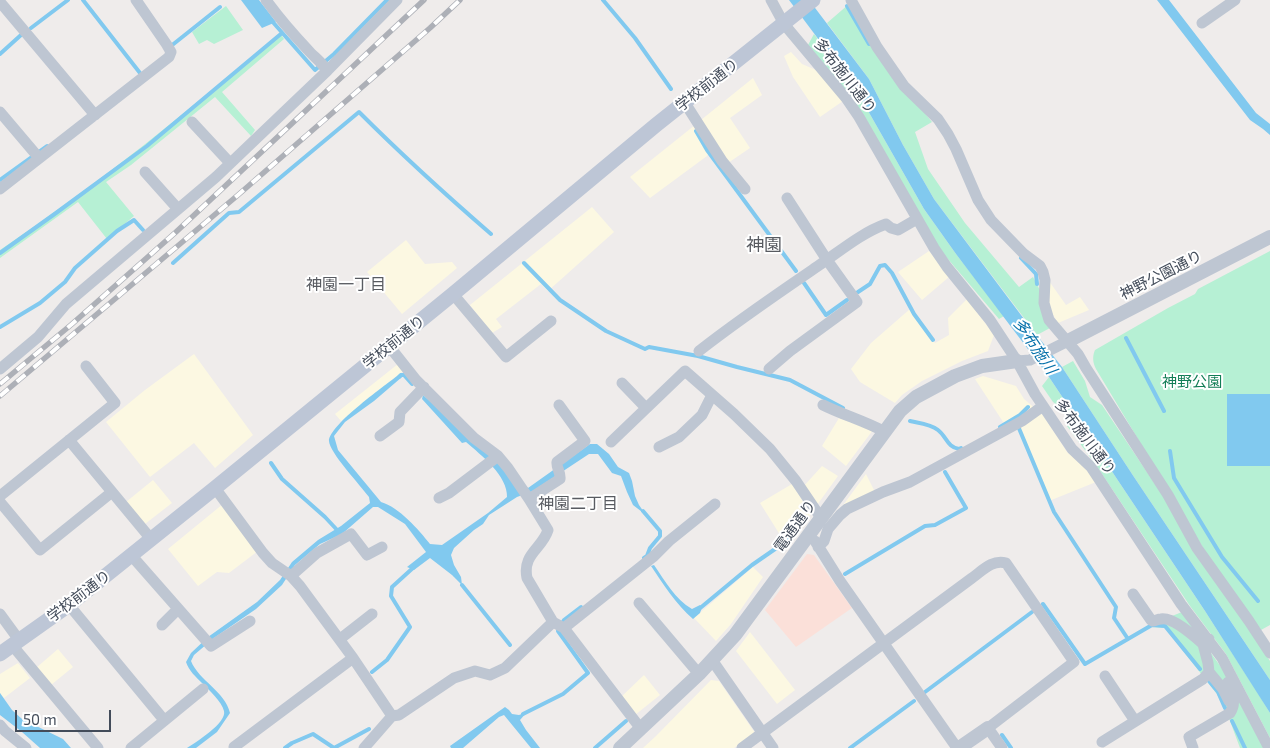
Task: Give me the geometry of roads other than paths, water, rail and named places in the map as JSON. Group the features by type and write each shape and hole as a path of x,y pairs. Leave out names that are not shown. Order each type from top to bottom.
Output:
{"main road":[{"name":"学校前通り","path":"10,646 69,605 215,488 656,125 813,0"}],"street":[{"path":"0,188 36,154 168,57 169,49 136,0"},
{"path":"266,0 283,23 323,66"},
{"path":"0,369 38,337 66,304 216,177 323,66 397,0"},
{"name":"多布施川通り","path":"771,0 784,24 846,98 859,117 934,248 990,320 1072,449 1090,467 1206,641 1222,658 1269,748"},
{"path":"852,0 877,47 904,86 938,119 948,134 978,200 991,220 1024,254 1040,266 1045,280 1044,303 1049,320 1078,354 1168,496 1197,548 1249,620 1270,653"},
{"path":"1202,23 1235,0"},
{"path":"0,2 92,111"},
{"path":"685,103 722,161 745,189"},
{"path":"0,112 36,154"},
{"path":"192,122 230,163"},
{"path":"145,172 178,209"},
{"path":"769,369 857,302 787,198"},
{"path":"699,351 735,323 880,226 886,224 898,230 917,219"},
{"name":"神野公園通り","path":"1068,342 1270,237"},
{"path":"453,294 506,357 551,321"},
{"path":"1017,361 1030,360 1068,342"},
{"path":"389,346 416,380 420,391 474,438 498,456 526,494 548,530 546,536 527,561 525,570 527,578 558,625 640,729"},
{"name":"電通通り","path":"620,748 698,674 735,635 900,411 916,397 955,376 982,366 1017,361"},
{"path":"0,496 115,403 86,366"},
{"path":"611,442 685,371 770,449 796,481 821,518"},
{"path":"622,383 646,408"},
{"path":"380,436 398,422 400,412 420,391"},
{"path":"659,447 678,437 702,415 712,395"},
{"path":"823,404 839,413 885,432"},
{"path":"526,494 560,479 561,475 557,462 585,441 559,405"},
{"path":"818,546 824,542 828,529 847,509 882,492 910,482 1022,421 1043,406"},
{"path":"69,440 151,539"},
{"path":"439,498 449,493 498,456"},
{"path":"215,488 263,553 300,586 354,658 392,716"},
{"path":"0,502 40,550 112,492"},
{"path":"364,748 392,716 399,715 454,678 475,671 490,675 504,668 558,625 649,560 669,541 715,504"},
{"path":"742,748 883,643 994,563 1000,561 1006,563 1074,662 988,728 958,748 883,643 810,533"},
{"path":"287,574 317,553 351,534 367,555 382,547"},
{"path":"131,555 207,641 250,621"},
{"path":"1102,742 1203,679 1208,672 1206,641 1167,619 1150,620 1133,594"},
{"path":"639,603 698,674"},
{"path":"69,605 164,720"},
{"path":"162,625 178,609"},
{"path":"0,614 10,646 98,748"},
{"path":"340,639 372,614"},
{"path":"234,747 354,658"},
{"path":"1193,748 1189,737 1230,713 1233,708 1234,697 1224,673 1222,658"},
{"path":"712,660 773,748"},
{"path":"1208,672 1223,690 1233,708"},
{"path":"1105,676 1135,721"},
{"path":"132,748 202,689"},
{"path":"0,725 24,746"},
{"path":"988,728 1002,748"}],"water":[{"path":"241,0 259,0 276,22 262,28"},
{"name":"多布施川","path":"789,0 809,0 869,79 903,145 934,199 1062,367 1270,680 1270,713 1205,611 1049,377 924,209 855,88"},
{"path":"1157,0 1169,0 1256,113 1270,124 1270,135 1250,120"},
{"path":"401,373 403,374 402,377 345,422 334,436 338,450 381,502 402,514 430,544 442,545 488,513 507,497 503,481 492,466 466,442 462,443 422,399 423,395 528,488 590,444 597,444 609,454 618,467 629,473 635,496 646,515 633,505 621,476 612,473 598,454 589,454 533,491 517,497 489,515 483,524 454,548 451,555 461,577 462,585 430,558 414,570 407,567 426,552 405,524 378,507 373,507 342,534 320,544 295,565 282,585 256,609 214,638 194,655 191,661 195,668 223,698 230,713 217,732 196,748 187,748 216,726 224,716 223,708 218,700 189,668 186,662 191,653 208,637 257,602 280,580 292,562 318,540 341,526 370,503 369,497 334,453 329,441 338,425 348,415"},
{"path":"1227,394 1270,394 1270,466 1227,466"},
{"path":"654,565 680,600 692,609 700,605 702,607 700,613 693,619 665,587 651,566"},
{"path":"0,693 12,710 22,719 63,739 71,748 40,748 0,715"},
{"path":"505,707 512,714 519,715 527,712 520,720 540,748 531,748 504,715 499,717 463,748 451,748 450,746"}],"waterway":[{"path":"31,28 68,0"},
{"path":"83,0 140,73"},
{"path":"271,20 315,70 334,54 387,0"},
{"path":"603,0 635,38 671,89"},
{"path":"847,6 869,44"},
{"path":"171,46 220,7"},
{"path":"0,253 147,146 282,33"},
{"path":"0,54 21,35"},
{"path":"173,263 229,213 239,212 359,112 491,234"},
{"path":"696,131 707,150 796,271"},
{"path":"0,180 47,146"},
{"path":"0,327 40,303 65,282 75,268 117,231 134,220 143,230"},
{"path":"1021,258 1036,274 1037,284"},
{"path":"524,263 560,300 606,331 645,349 649,347 698,356 790,380 843,408"},
{"path":"858,292 870,284 880,266 885,265 892,273 914,314 933,340"},
{"path":"804,283 826,315 847,300"},
{"path":"1126,338 1164,411"},
{"path":"399,377 404,375 412,384"},
{"path":"1000,427 1020,415 1028,407"},
{"path":"910,421 935,428 949,444 955,448 961,448"},
{"path":"1018,426 1054,512 1116,607 1114,618 1128,639"},
{"path":"1170,451 1174,478 1222,557 1258,601"},
{"path":"271,463 282,479 339,532"},
{"path":"845,574 925,526 935,525 966,508 945,472"},
{"path":"643,511 660,531 660,536 644,558"},
{"path":"699,609 752,565 791,538"},
{"path":"372,672 387,660 410,627 391,596 392,587 414,567"},
{"path":"462,585 510,645"},
{"path":"1043,604 1085,664 1152,625 1165,626 1200,669"},
{"path":"523,714 563,694 588,673 558,631 564,620 581,607"},
{"path":"925,692 1032,612"},
{"path":"1209,681 1218,692 1225,708"},
{"path":"850,748 914,701"},
{"path":"595,748 626,721"},
{"path":"1232,721 1245,748"},
{"path":"285,748 313,734 334,748 369,729"},
{"path":"1002,735 1011,748"}],"railway":[{"path":"0,384 72,324 176,232 424,0"},
{"path":"0,396 238,195 460,0"}],"district":[{"name":"神園","path":"764,245"},
{"name":"神園一丁目","path":"346,285"},
{"name":"神園二丁目","path":"578,504"}],"park label":[{"name":"神野公園","path":"1192,382"}]}
